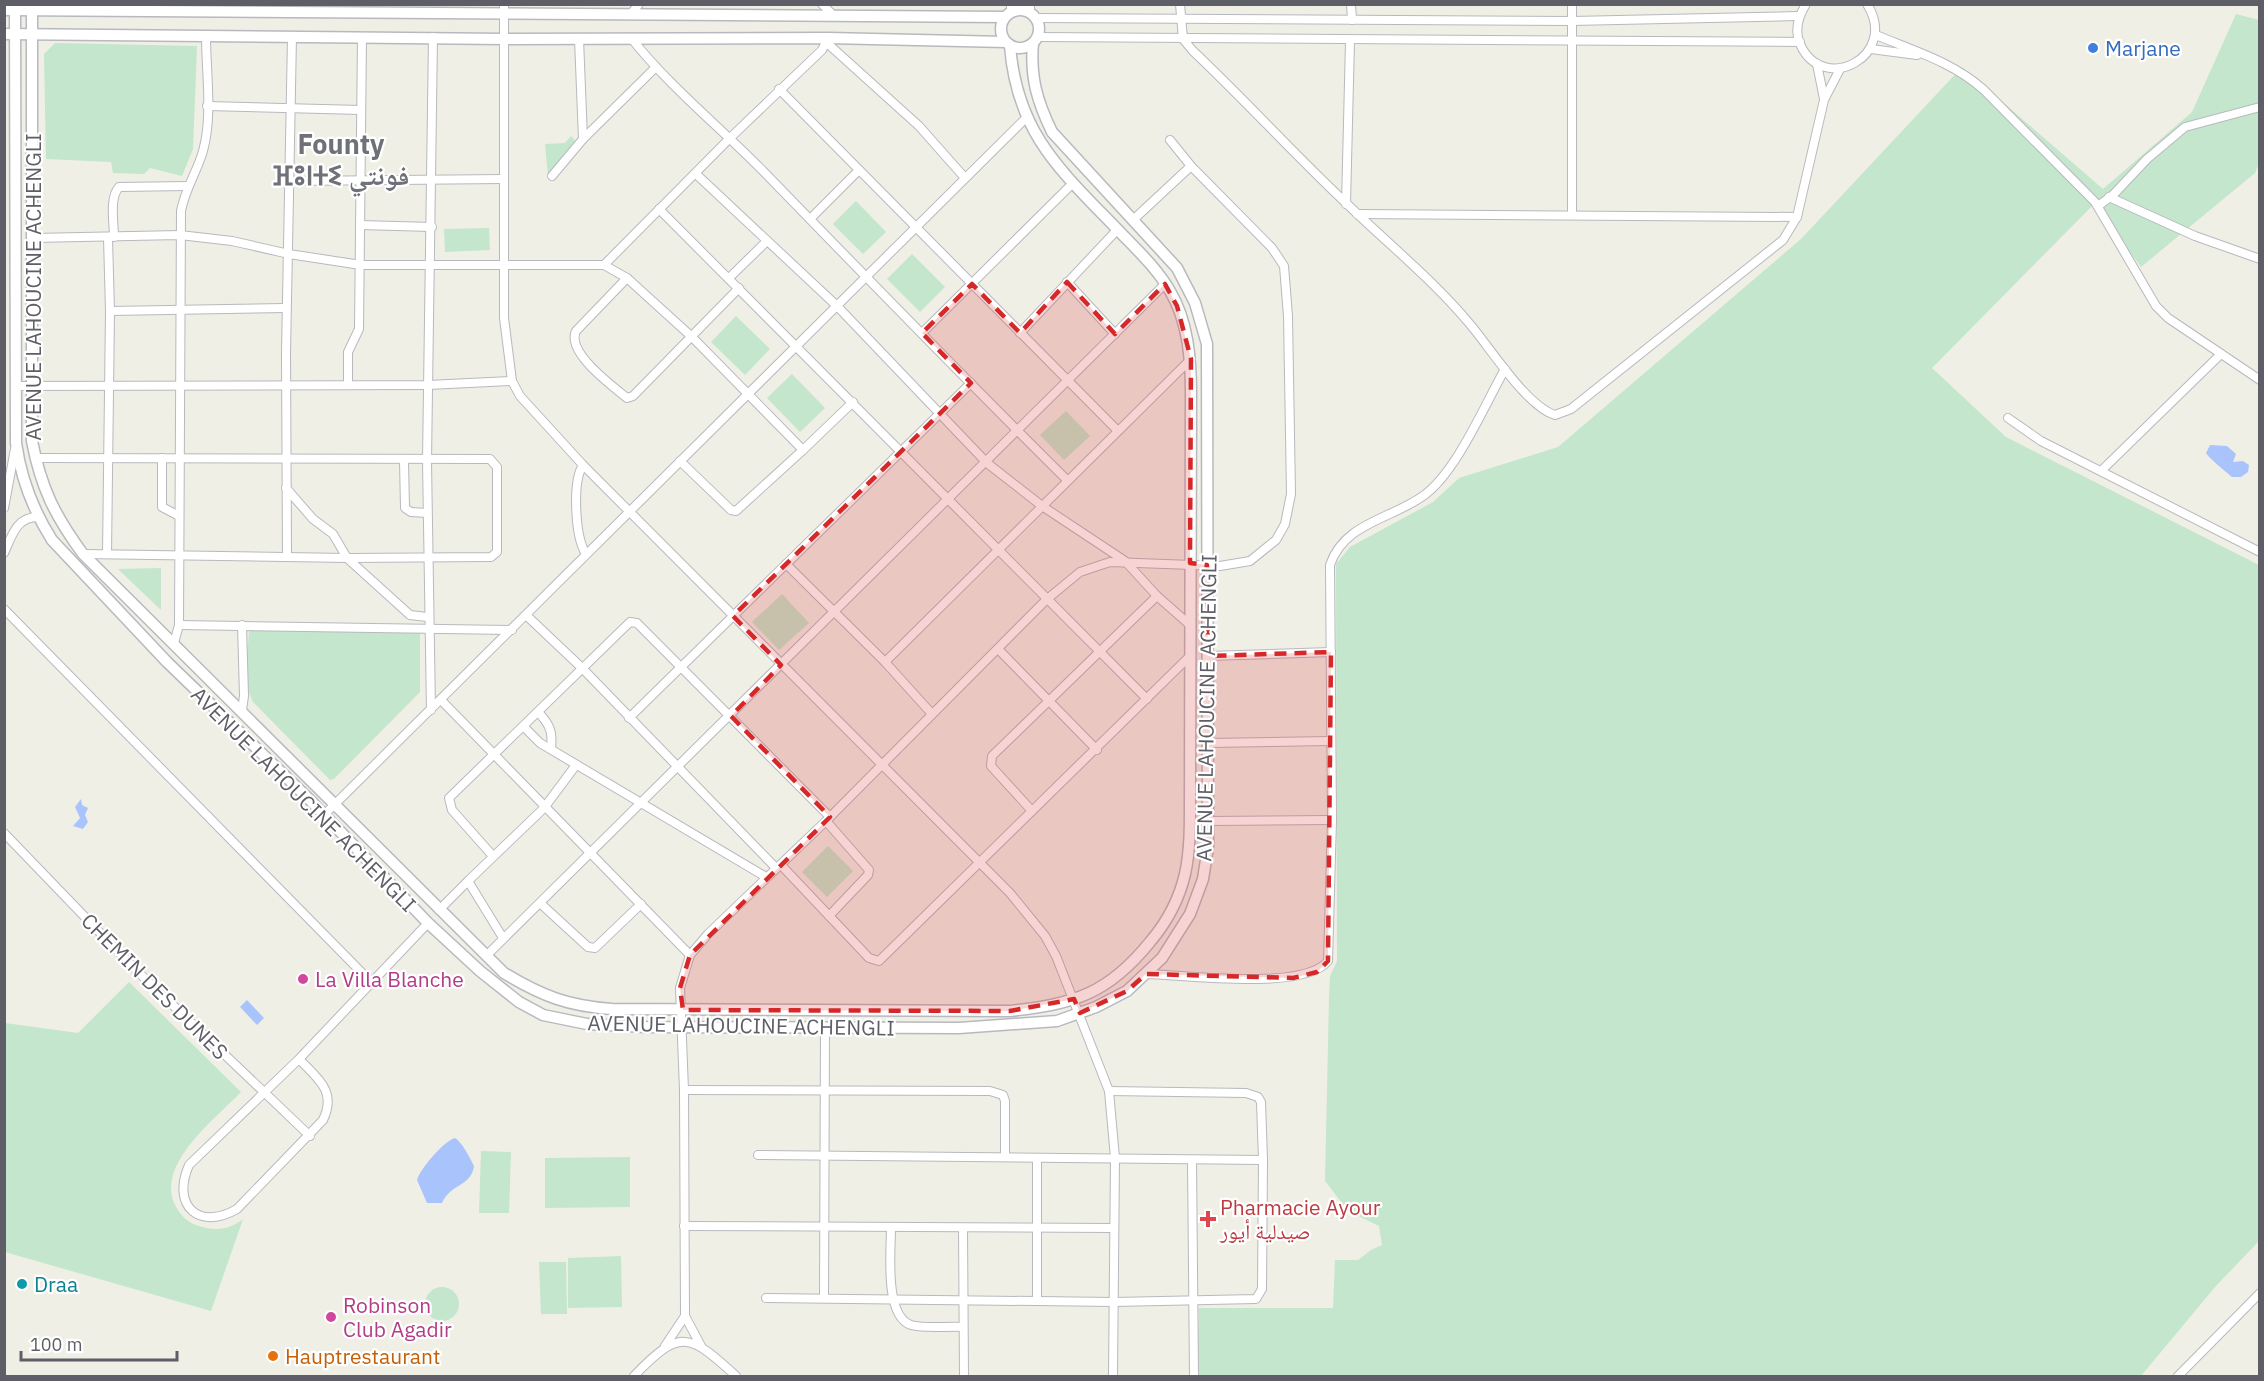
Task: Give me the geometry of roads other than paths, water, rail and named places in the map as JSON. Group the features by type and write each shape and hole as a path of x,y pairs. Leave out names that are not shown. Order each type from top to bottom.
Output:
{"street":[{"path":"630,15 639,4"},
{"path":"822,4 834,16"},
{"path":"1179,4 1179,20 1183,39 1346,204 1409,260 1454,306 1504,369 1543,409 1555,415 1563,413 1777,245 1797,217 1824,100 1840,69"},
{"path":"1351,4 1352,20"},
{"path":"1572,4 1572,215"},
{"path":"1806,4 1798,16 1797,36 1804,52 1817,64 1840,69 1857,62 1870,49 1876,35 1875,21 1867,4"},
{"name":"AVENUE LAHOUCINE ACHENGLI","path":"32,7 30,386 32,441 49,502 83,554 242,710 486,956 504,973 552,1000 584,1008 1010,1011 1052,1007 1104,986 1131,966 1164,925 1180,891 1189,852 1191,359 1177,306 1153,266 1072,184 1026,118 1017,95 1008,44"},
{"path":"12,8 504,9 630,15 834,16 1021,10 1179,20 1572,21 1798,16"},
{"name":"AVENUE LAHOUCINE ACHENGLI","path":"12,8 10,34 16,443 26,488 38,517 52,540 159,654 324,815 428,924 480,971 519,1002 543,1015 587,1024 825,1028 959,1028 1035,1024 1080,1013 1127,991 1146,974 1172,944 1190,914 1203,879 1209,821 1207,344 1195,303 1177,268 1052,132 1040,108 1033,82 1035,40"},
{"path":"504,9 504,318 512,381 520,396 583,465 1010,893 1045,936 1080,1013 1109,1091 1115,1158 1113,1377"},
{"path":"1008,44 1001,27 1009,11"},
{"path":"1032,12 1039,27 1035,40"},
{"path":"10,34 827,40 1008,44 1022,48 1035,40 1800,42"},
{"path":"1876,35 1947,62 1972,79 2098,206 2156,306 2259,380"},
{"path":"174,643 179,625 178,458 182,387 181,212 187,186 203,151 207,106 206,36"},
{"path":"287,556 288,458 285,385 292,36"},
{"path":"348,384 348,352 359,329 362,37"},
{"path":"431,710 427,461 433,37"},
{"path":"631,38 656,66 810,219 865,278 1068,480"},
{"path":"579,39 583,139"},
{"path":"604,266 827,40"},
{"path":"827,40 919,126 965,178"},
{"path":"1346,204 1350,41"},
{"path":"1870,49 1930,57"},
{"path":"1817,64 1824,100"},
{"path":"552,177 583,139 656,66"},
{"path":"779,90 1117,430"},
{"path":"207,106 362,110"},
{"path":"2098,206 2147,159 2185,127 2259,107"},
{"path":"324,815 1026,118"},
{"path":"736,1377 701,1346 685,1316 683,1010 680,988 690,955 766,877 999,650 1046,600 1080,572 1095,565 1125,561 1220,566 1250,561 1276,540 1285,524 1291,494 1287,283 1284,266 1272,248 1191,166 1170,140"},
{"path":"1133,220 1191,166"},
{"path":"810,219 859,170"},
{"path":"696,174 837,306 987,463 1042,506 1125,561 1157,596 1190,625"},
{"path":"289,182 504,180"},
{"path":"922,333 1072,184"},
{"path":"107,554 111,238 115,190 118,187 187,186"},
{"path":"2109,197 2195,236 2259,259"},
{"path":"659,209 1147,699"},
{"path":"1357,214 1797,217"},
{"path":"360,225 432,227"},
{"path":"1020,333 1117,230"},
{"path":"32,238 180,235 232,241 289,254 361,264 604,266 627,278 692,337 803,450"},
{"path":"729,278 767,241"},
{"path":"627,278 576,331 573,341 579,354 624,396 633,396 740,288"},
{"path":"1067,282 1115,334"},
{"path":"486,956 949,501 1017,430 1165,284"},
{"path":"110,311 180,308 286,308"},
{"path":"2102,470 2221,354"},
{"path":"885,662 1191,359"},
{"path":"1146,974 1263,979 1301,976 1322,968 1328,961 1332,820 1330,565 1343,541 1370,523 1421,498 1443,479 1504,369"},
{"path":"15,386 428,385 512,381"},
{"path":"629,718 971,383"},
{"path":"680,462 731,510 736,511 853,402"},
{"path":"2008,418 2041,441 2102,470 2259,552"},
{"path":"4,508 16,443"},
{"path":"35,458 288,458 404,461 490,459 497,467 495,555 427,559 83,554"},
{"path":"162,458 162,507 179,516"},
{"path":"404,461 405,508 411,512 427,513"},
{"path":"583,465 577,480 578,534 586,554"},
{"path":"286,488 313,519 333,534 347,558 410,615 428,617"},
{"path":"4,553 19,524 28,518 38,517"},
{"path":"786,564 885,662 932,714"},
{"path":"1032,811 991,766 990,760 1157,596"},
{"path":"4,609 370,982"},
{"path":"526,615 582,668 678,769 869,958 879,961 1097,750 1191,655"},
{"path":"492,855 448,804 454,792 524,727 626,624 633,622 731,716 828,819 869,870 868,875 829,916"},
{"path":"179,625 512,630"},
{"path":"242,625 244,696 242,710"},
{"path":"999,650 1097,750"},
{"path":"1208,656 1331,652"},
{"path":"441,700 493,756 690,955"},
{"path":"538,712 549,723 553,733 551,749"},
{"path":"524,727 551,749 576,765 766,877"},
{"path":"1209,743 1331,741"},
{"path":"439,910 492,855 544,808 576,765"},
{"path":"1209,821 1332,820"},
{"name":"CHEMIN DES DUNES","path":"4,832 137,971 264,1095 310,1136"},
{"path":"468,881 503,938"},
{"path":"540,903 588,947 595,948 641,904"},
{"path":"299,1059 323,1085 328,1096 329,1107 310,1136 237,1209 223,1217 210,1219 196,1214 184,1196 184,1176 189,1165 264,1095 428,924"},
{"path":"824,1298 825,1028"},
{"path":"684,1090 997,1092 1005,1101 1005,1157"},
{"path":"766,1298 1114,1302 1249,1300 1261,1295 1263,1160 1261,1102 1254,1094 1109,1091"},
{"path":"758,1155 824,1158 1005,1157 1263,1160"},
{"path":"1037,1158 1037,1300"},
{"path":"1192,1160 1194,1377"},
{"path":"684,1226 1114,1228"},
{"path":"891,1228 892,1300 903,1320 911,1325 963,1327"},
{"path":"963,1228 964,1377"},
{"path":"2178,1377 2259,1293"},
{"path":"634,1377 664,1347 685,1316"},
{"path":"664,1347 683,1342 701,1346"}],"water":[{"path":"2210,445 2227,446 2236,454 2233,462 2243,461 2249,465 2248,472 2241,477 2232,477 2206,453"},
{"path":"81,799 82,805 88,808 85,815 88,822 83,829 73,826 80,818 75,807"},
{"path":"247,1000 264,1018 257,1025 240,1007"},
{"path":"455,1138 474,1166 472,1173 465,1182 450,1192 442,1203 427,1203 417,1180 419,1175 439,1150"}],"place":[{"name":"Marjane","path":"2093,48"},
{"name":"La Villa Blanche","path":"303,979"},
{"name":"Pharmacie Ayour صيدلية أيور","path":"1208,1219"},
{"name":"Draa","path":"22,1284"},
{"name":"Robinson Club Agadir","path":"331,1317"},
{"name":"Hauptrestaurant","path":"273,1356"}],"district":[{"name":"Founty ⴼⵓⵏⵜⵉ فونتي","path":"341,158"}]}
